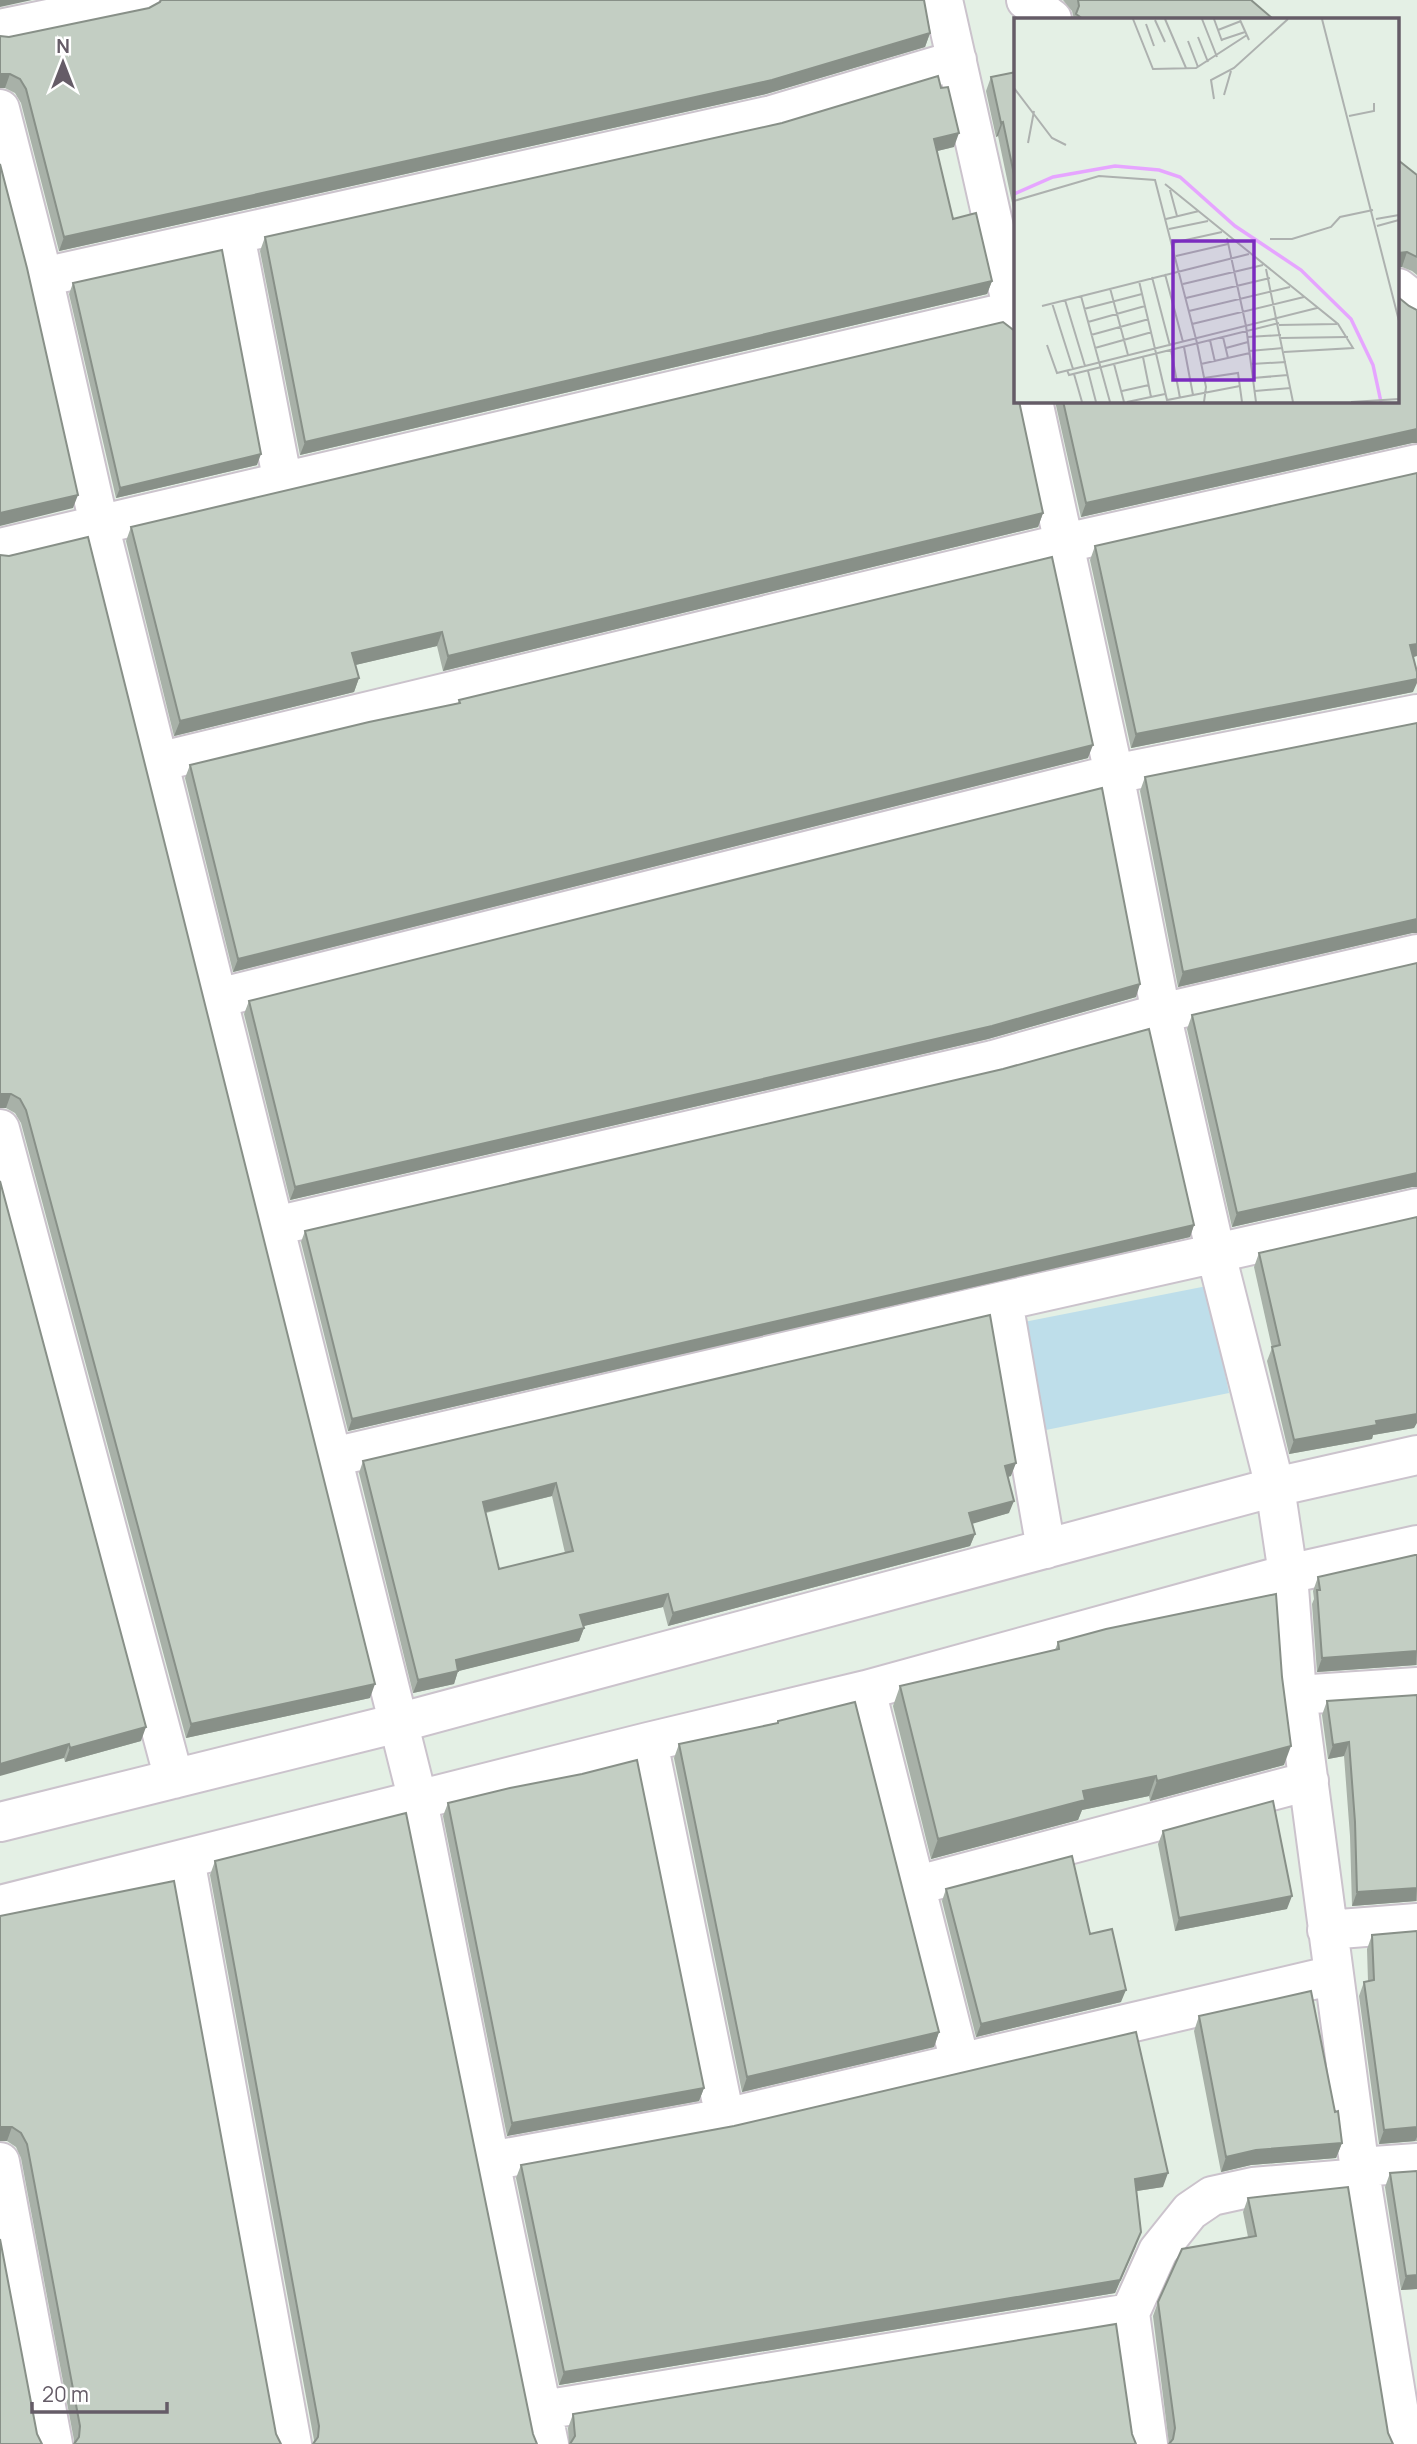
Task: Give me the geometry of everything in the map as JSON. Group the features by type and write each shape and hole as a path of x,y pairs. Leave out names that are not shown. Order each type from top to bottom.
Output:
{"street":[{"path":"0,29 140,0"},
{"path":"943,0 1014,311"},
{"path":"1027,0 1051,18"},
{"path":"43,277 772,115 957,60"},
{"path":"0,109 43,277 99,524 418,1801 546,2427 1130,2313"},
{"path":"235,235 283,483"},
{"path":"1400,290 1417,303"},
{"path":"0,548 1014,315"},
{"path":"1033,402 1114,774 1161,1013 1216,1254 1275,1487 1288,1574 1297,1695 1360,2173 1408,2400 1404,2444"},
{"path":"158,762 1065,543 1417,464"},
{"path":"218,998 1114,774 1417,714"},
{"path":"275,1226 993,1060 1161,1013 1417,954"},
{"path":"0,1129 174,1779"},
{"path":"332,1457 1417,1208"},
{"path":"1003,1301 1046,1549"},
{"path":"0,1822 398,1723 1275,1487 1417,1455"},
{"path":"0,1905 866,1690 1288,1574 1417,1545"},
{"path":"1297,1695 1417,1686"},
{"path":"866,1690 960,2062"},
{"path":"648,1742 724,2118"},
{"path":"914,1886 1309,1780"},
{"path":"186,1859 292,2444"},
{"path":"1327,1930 1417,1923"},
{"path":"490,2161 724,2118 1334,1975"},
{"path":"0,2162 53,2444"},
{"path":"1148,2444 1130,2313 1158,2251 1190,2211 1212,2196 1253,2187 1417,2163"}],"shaded area":[{"path":"1207,1286 1229,1393 1046,1430 1024,1322"}],"building":[{"path":"161,0 924,0 930,33 772,80 64,237 26,89 20,79 10,74 0,74 0,36 9,37 149,8"},
{"path":"1078,0 1251,0 1272,18 1082,18 1076,14"},
{"path":"1014,72 1014,174 1003,122 1001,123 991,77"},
{"path":"938,76 941,88 948,87 959,133 934,139 953,219 976,213 992,281 305,442 265,237 782,123"},
{"path":"1400,162 1417,175 1417,257 1407,252 1400,253"},
{"path":"0,164 27,268 78,495 0,513"},
{"path":"222,250 261,454 120,488 73,283"},
{"path":"1400,299 1417,310 1417,429 1086,503 1063,402 1400,402"},
{"path":"1003,322 1014,330 1014,402 1019,402 1043,513 448,656 442,632 352,653 359,678 180,721 131,527"},
{"path":"1417,473 1417,644 1410,645 1417,679 1136,734 1095,546"},
{"path":"88,537 375,1684 191,1724 26,1110 20,1099 11,1094 0,1094 0,555 9,556"},
{"path":"1052,557 1093,745 238,959 190,765 460,703 459,700"},
{"path":"1417,723 1417,919 1183,972 1145,777"},
{"path":"1102,788 1140,984 992,1026 295,1187 249,1001"},
{"path":"1417,963 1417,1173 1237,1213 1192,1015"},
{"path":"1149,1029 1194,1225 352,1419 305,1231 1003,1069"},
{"path":"0,1181 146,1727 70,1748 69,1744 0,1764"},
{"path":"1417,1217 1417,1414 1376,1421 1377,1425 1294,1440 1272,1347 1280,1345 1259,1253"},
{"path":"990,1315 1016,1463 1005,1466 1014,1501 969,1513 975,1534 673,1613 668,1594 580,1615 584,1628 456,1660 458,1671 418,1680 363,1461","holes":["556,1483 573,1551 499,1569 483,1502"]},
{"path":"1417,1555 1417,1651 1322,1658 1318,1577"},
{"path":"1276,1594 1282,1677 1291,1746 1157,1781 1156,1776 1083,1791 1085,1800 938,1839 900,1686 1059,1649 1058,1642 1106,1629"},
{"path":"1417,1695 1417,1888 1357,1892 1349,1742 1333,1745 1327,1701"},
{"path":"855,1702 939,2032 747,2077 679,1744 778,1723"},
{"path":"637,1760 704,2088 512,2123 448,1803"},
{"path":"1273,1801 1292,1896 1179,1918 1163,1831"},
{"path":"406,1813 537,2444 313,2444 318,2437 319,2426 215,1861"},
{"path":"1072,1856 1090,1934 1112,1929 1126,1990 981,2024 946,1889"},
{"path":"174,1881 276,2434 281,2444 74,2444 79,2437 80,2426 27,2144 21,2133 12,2127 0,2127 0,1916"},
{"path":"1417,1931 1417,2127 1384,2130 1364,1982 1374,1980 1372,1935"},
{"path":"1311,1991 1335,2112 1338,2111 1342,2143 1256,2150 1226,2157 1199,2016"},
{"path":"1136,2032 1168,2173 1135,2179 1141,2232 1120,2280 564,2372 521,2165 734,2126"},
{"path":"1417,2171 1417,2275 1406,2276 1390,2173"},
{"path":"1348,2187 1388,2433 1393,2444 1169,2444 1175,2428 1158,2302 1182,2249 1256,2236 1248,2198"},
{"path":"0,2239 37,2434 42,2444 0,2444"},
{"path":"1116,2324 1132,2434 1136,2444 570,2444 575,2436 573,2414"}]}
